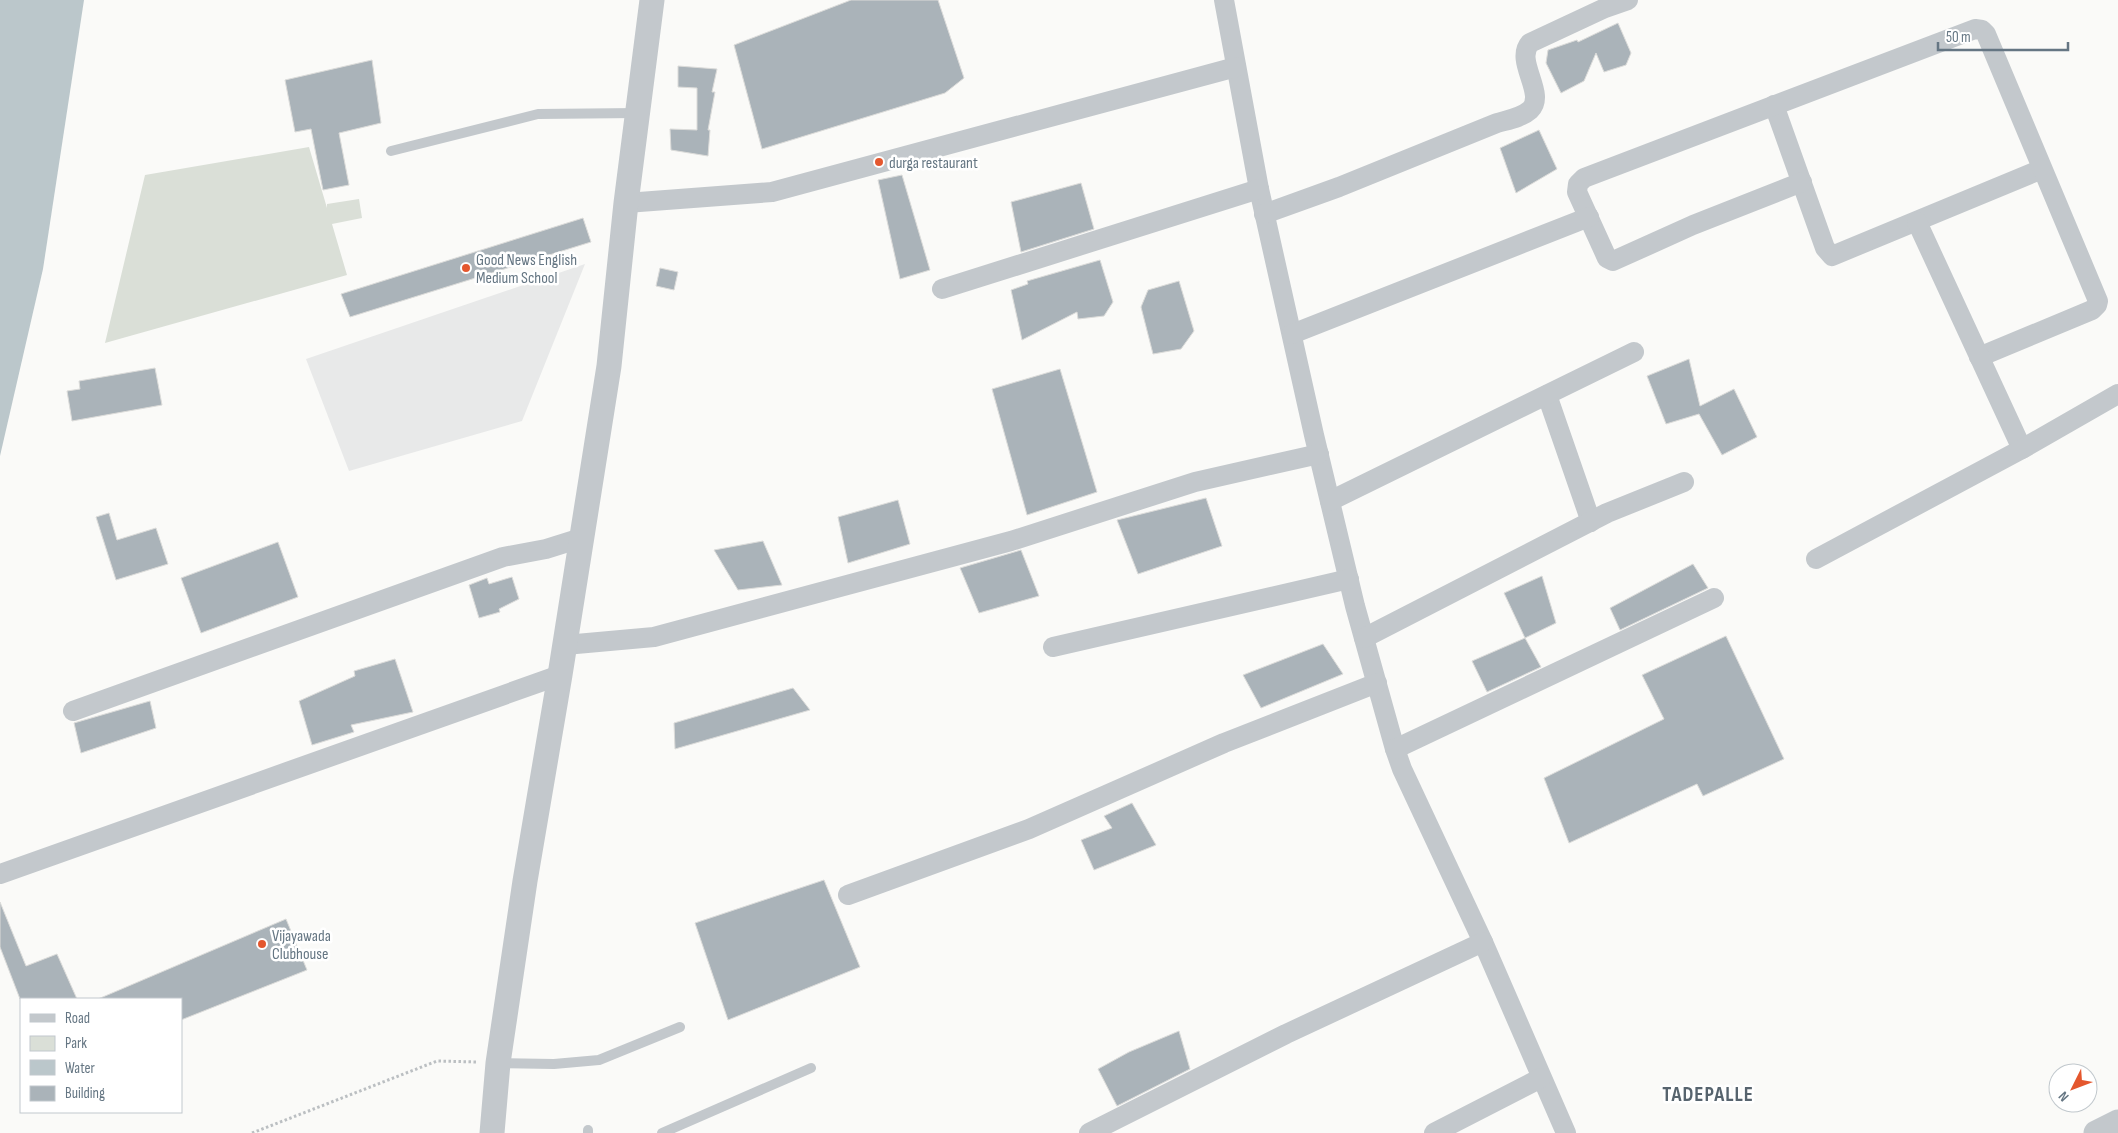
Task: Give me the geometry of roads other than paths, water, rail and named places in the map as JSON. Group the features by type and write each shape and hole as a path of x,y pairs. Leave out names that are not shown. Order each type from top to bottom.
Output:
{"street":[{"path":"492,1133 498,1063 525,881 560,676 609,366 626,203 652,0"},
{"path":"1224,0 1264,214 1348,579 1395,749 1402,769 1483,942 1566,1133"},
{"path":"1264,214 1339,187 1496,123 1529,112 1535,102 1532,82 1525,59 1527,46 1530,42 1605,8 1628,0"},
{"path":"1802,182 1693,225 1613,261 1607,258 1577,192 1578,184 1584,178 1975,29 1982,30 1986,34 2098,301 2092,310 1979,357"},
{"path":"626,203 772,192 1236,67"},
{"path":"1774,105 1825,248 1832,256 2042,169"},
{"path":"942,289 1259,189"},
{"path":"1292,334 1589,217"},
{"path":"1917,222 2022,450"},
{"path":"1330,501 1634,352"},
{"path":"1816,559 2022,450 2118,394"},
{"path":"1547,395 1591,522"},
{"path":"565,645 654,637 1010,541 1195,482 1319,454"},
{"path":"1364,638 1607,513 1684,482"},
{"path":"73,711 503,557 546,549 582,538"},
{"path":"1053,648 1348,579"},
{"path":"1395,749 1714,598"},
{"path":"0,874 560,676"},
{"path":"848,894 1029,829 1224,743 1315,709 1377,683"},
{"path":"1095,1132 1286,1034 1483,942"},
{"path":"1434,1133 1542,1078"},
{"path":"2096,1133 2118,1122"}],"lane":[{"path":"391,151 538,114 638,113"},
{"path":"498,1063 554,1064 599,1060 680,1027"},
{"path":"662,1133 811,1068"}],"water":[{"path":"0,0 84,0 43,269 0,456"}],"place":[{"name":"durga restaurant","path":"879,162"},
{"name":"Good News English Medium School","path":"466,268"},
{"name":"Vijayawada Clubhouse","path":"262,944"}],"district":[{"name":"TADEPALLE","path":"1708,1094"}]}
